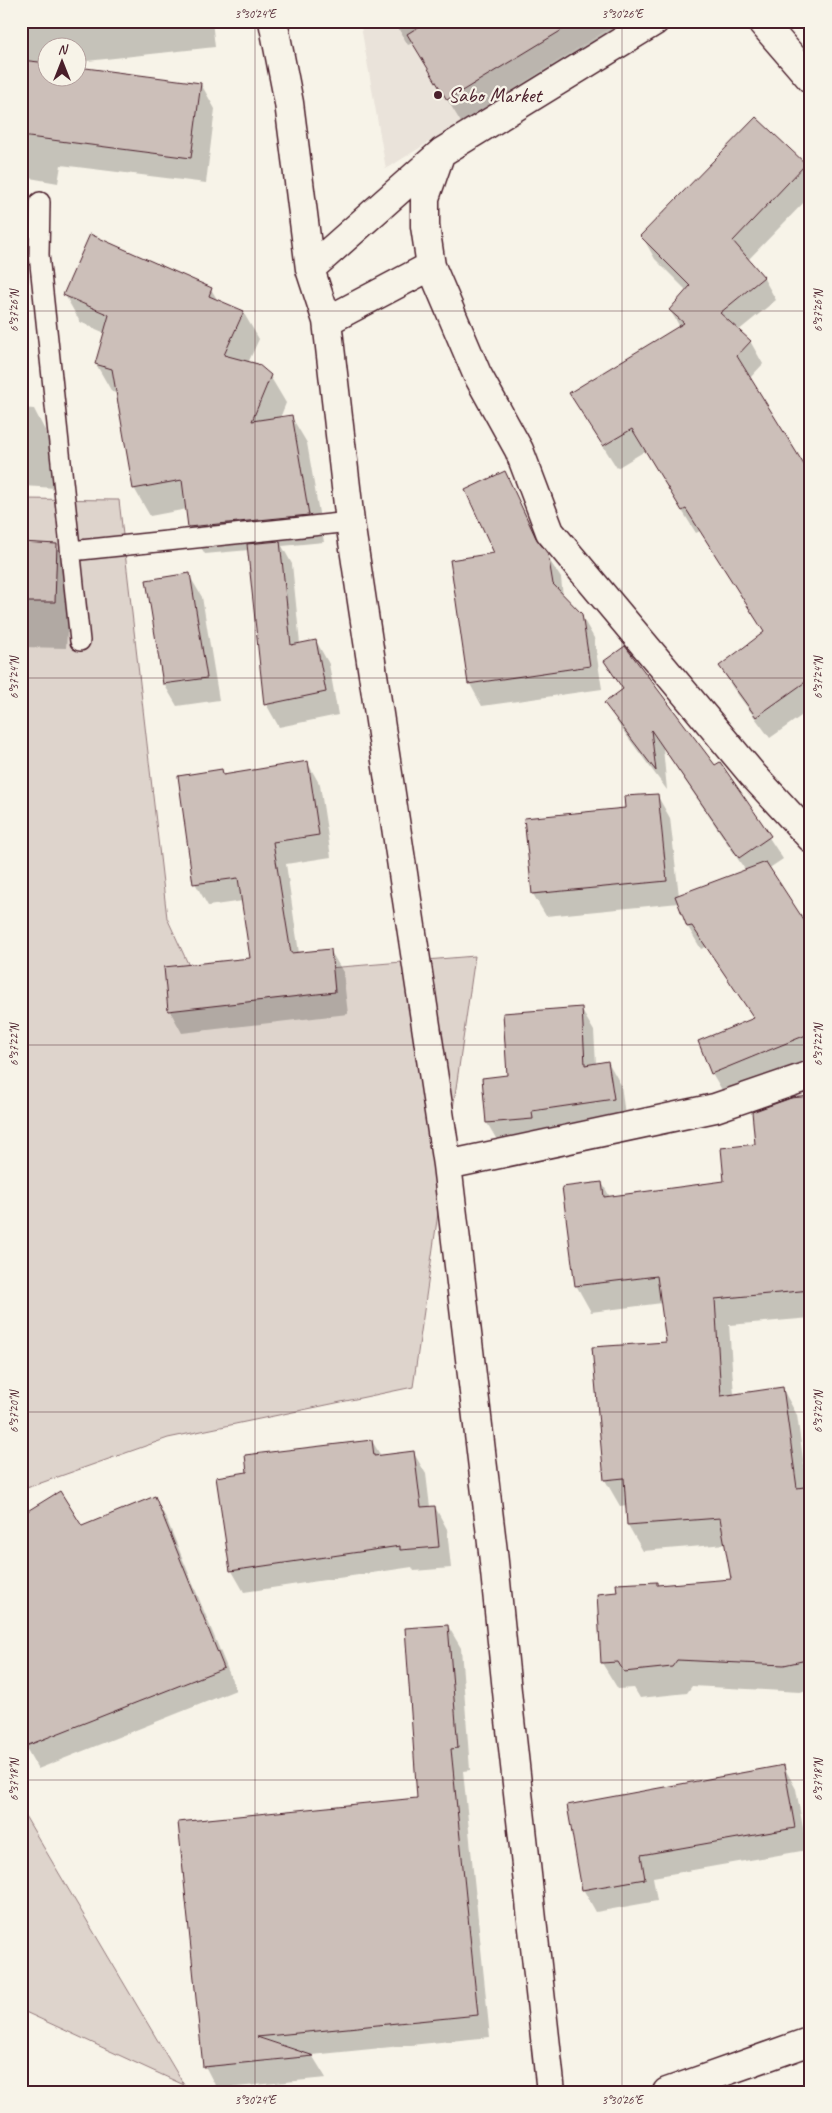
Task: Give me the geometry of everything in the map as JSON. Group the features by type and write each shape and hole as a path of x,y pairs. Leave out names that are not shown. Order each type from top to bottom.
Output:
{"street":[{"path":"273,21 289,103 310,269 327,322 350,522 446,1165 493,1552 551,2092"},
{"path":"310,269 442,152 655,21"},
{"path":"761,21 811,79"},
{"path":"442,152 425,198 425,226 431,266 477,374 518,450 550,532 753,776 811,838"},
{"path":"327,322 431,266"},
{"path":"446,1165 715,1108 811,1075"},
{"path":"667,2092 811,2042"}],"lane":[{"path":"40,202 39,255 80,641"},
{"path":"70,552 350,522"}],"shaded area":[{"name":"Sabo Market","path":"360,21 621,21 386,169"},
{"path":"21,499 119,500 167,918 195,979 475,956 413,1387 168,1438 21,1490"},
{"path":"21,1809 184,2085 21,2010"}],"building":[{"path":"428,21 577,21 447,100 407,34"},
{"path":"21,60 38,62 38,88 88,88 88,68 201,83 191,158 21,136"},
{"path":"756,117 806,164 733,241 764,277 720,313 751,341 737,356 811,476 811,678 756,717 719,666 764,632 686,509 682,511 632,429 603,446 569,393 684,323 669,310 690,286 640,236"},
{"path":"90,234 212,288 209,296 244,311 224,355 258,364 271,375 252,421 292,415 309,515 188,527 182,480 133,489 112,369 95,364 109,315 63,295"},
{"path":"505,471 536,538 548,554 553,584 582,614 590,666 468,684 450,560 494,553 465,490"},
{"path":"280,541 291,645 316,640 326,692 264,705 247,544"},
{"path":"21,542 57,544 55,602 21,602"},
{"path":"190,573 207,678 163,684 146,580"},
{"path":"625,646 715,765 720,762 771,836 739,858 651,730 656,771 604,703 623,689 604,661"},
{"path":"308,761 319,835 273,842 291,953 331,949 335,992 168,1011 164,967 250,958 238,878 193,884 178,776 222,769 223,775"},
{"path":"658,794 667,881 532,894 524,818 625,808 624,796"},
{"path":"766,862 811,931 811,1033 711,1074 698,1041 754,1018 692,926 687,927 675,896"},
{"path":"582,1007 585,1065 608,1061 614,1099 532,1111 533,1119 486,1123 482,1078 507,1075 503,1013"},
{"path":"811,1096 811,1290 715,1299 721,1396 783,1387 797,1488 811,1486 811,1659 784,1665 677,1660 672,1667 624,1672 618,1662 601,1663 597,1594 617,1592 616,1584 657,1582 657,1585 731,1579 720,1518 627,1525 624,1478 604,1480 592,1347 666,1342 657,1276 575,1286 562,1187 602,1182 604,1197 724,1181 721,1148 755,1144 752,1112 791,1098"},
{"path":"372,1440 374,1456 414,1451 421,1507 435,1506 439,1547 400,1550 400,1546 230,1571 216,1477 247,1472 245,1455"},
{"path":"60,1491 82,1526 155,1496 224,1668 21,1748 21,1515"},
{"path":"448,1625 458,1748 451,1749 478,2015 257,2037 314,2056 203,2067 178,1822 417,1798 405,1628"},
{"path":"784,1765 795,1828 641,1855 645,1879 582,1890 567,1805"}],"place":[{"name":"Sabo Market","path":"438,95"}]}
